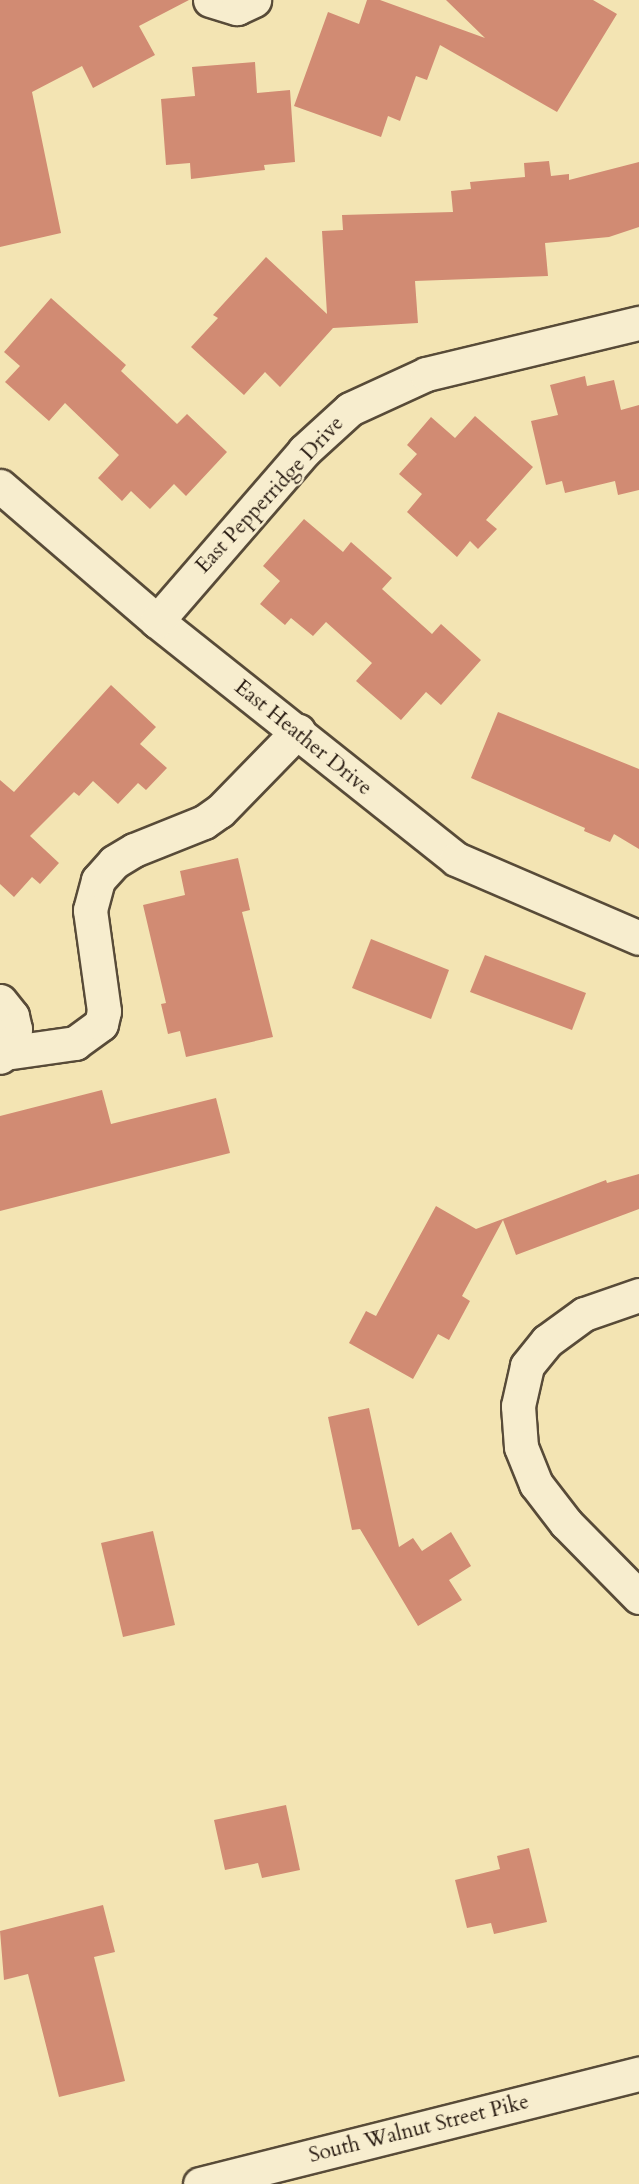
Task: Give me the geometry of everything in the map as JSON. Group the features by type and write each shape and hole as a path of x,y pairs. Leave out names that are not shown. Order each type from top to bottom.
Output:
{"street":[{"path":"210,0 237,8 254,0"},
{"name":"East Pepperridge Drive","path":"157,621 304,451 350,409 426,374 639,323"},
{"name":"East Heather Drive","path":"0,486 157,621 298,731 413,829 456,859 639,938"},
{"path":"3,1055 75,1043 101,1024 104,1011 90,910 98,880 114,862 134,850 204,822 219,811 298,731"},
{"path":"0,1001 12,1016 15,1029 3,1055"},
{"path":"639,1295 584,1314 547,1341 527,1366 518,1406 521,1447 536,1484 566,1523 639,1597"},
{"name":"South Walnut Street Pike","path":"200,2184 639,2074"}],"building":[{"path":"0,0 189,0 139,26 155,55 93,88 82,66 32,92 61,233 0,247"},
{"path":"367,0 380,0 485,38 446,0 593,0 617,14 557,112 440,45 427,80 416,76 400,121 388,116 381,137 294,106 328,12 359,24"},
{"path":"255,62 257,93 290,90 295,162 264,165 265,170 191,179 190,163 166,165 161,99 195,96 192,67"},
{"path":"549,161 551,176 569,174 569,180 639,162 639,227 609,237 545,243 548,276 415,281 418,323 333,328 280,387 265,372 244,395 191,347 218,318 213,315 266,257 327,314 322,231 343,230 342,215 453,212 451,191 471,189 470,182 525,177 524,163"},
{"path":"51,298 126,365 121,371 177,424 187,414 227,452 186,496 174,484 150,509 131,491 122,501 98,478 119,455 65,403 49,421 5,382 20,366 4,352"},
{"path":"585,376 587,386 614,380 621,410 639,405 639,490 618,495 615,481 565,493 562,481 546,485 531,421 558,415 550,385"},
{"path":"475,416 533,467 486,520 497,529 478,549 470,541 457,557 407,512 422,494 399,474 417,454 407,445 431,417 455,438"},
{"path":"304,519 343,552 351,542 392,578 382,589 432,634 441,624 481,660 441,705 426,692 401,720 356,681 372,663 326,622 313,636 291,618 285,625 260,604 280,581 263,566"},
{"path":"111,685 156,727 140,744 167,768 146,790 138,783 118,804 93,781 79,796 74,792 30,836 59,863 40,884 32,877 14,897 0,884 0,780 14,792"},
{"path":"498,712 639,769 639,849 614,834 610,842 584,831 585,828 471,778"},
{"path":"238,858 250,910 242,912 273,1037 186,1057 180,1031 168,1034 161,1004 166,1003 143,905 185,895 180,871"},
{"path":"371,939 449,970 431,1019 352,988"},
{"path":"485,955 586,993 572,1030 470,992"},
{"path":"102,1090 111,1124 216,1098 230,1153 0,1211 0,1116"},
{"path":"639,1174 639,1209 516,1255 503,1220 462,1296 470,1301 449,1340 438,1334 413,1379 349,1343 366,1311 376,1316 436,1206 476,1229 606,1180 607,1183"},
{"path":"369,1408 399,1547 413,1538 422,1551 451,1532 471,1566 449,1580 462,1600 418,1626 360,1529 352,1530 328,1417"},
{"path":"153,1531 175,1625 123,1637 101,1543"},
{"path":"286,1805 300,1870 262,1878 258,1863 225,1870 214,1820"},
{"path":"529,1848 547,1922 494,1934 491,1923 467,1928 455,1880 500,1869 497,1856"},
{"path":"103,1905 115,1952 94,1957 125,2081 59,2097 28,1974 4,1980 0,1931"}]}
